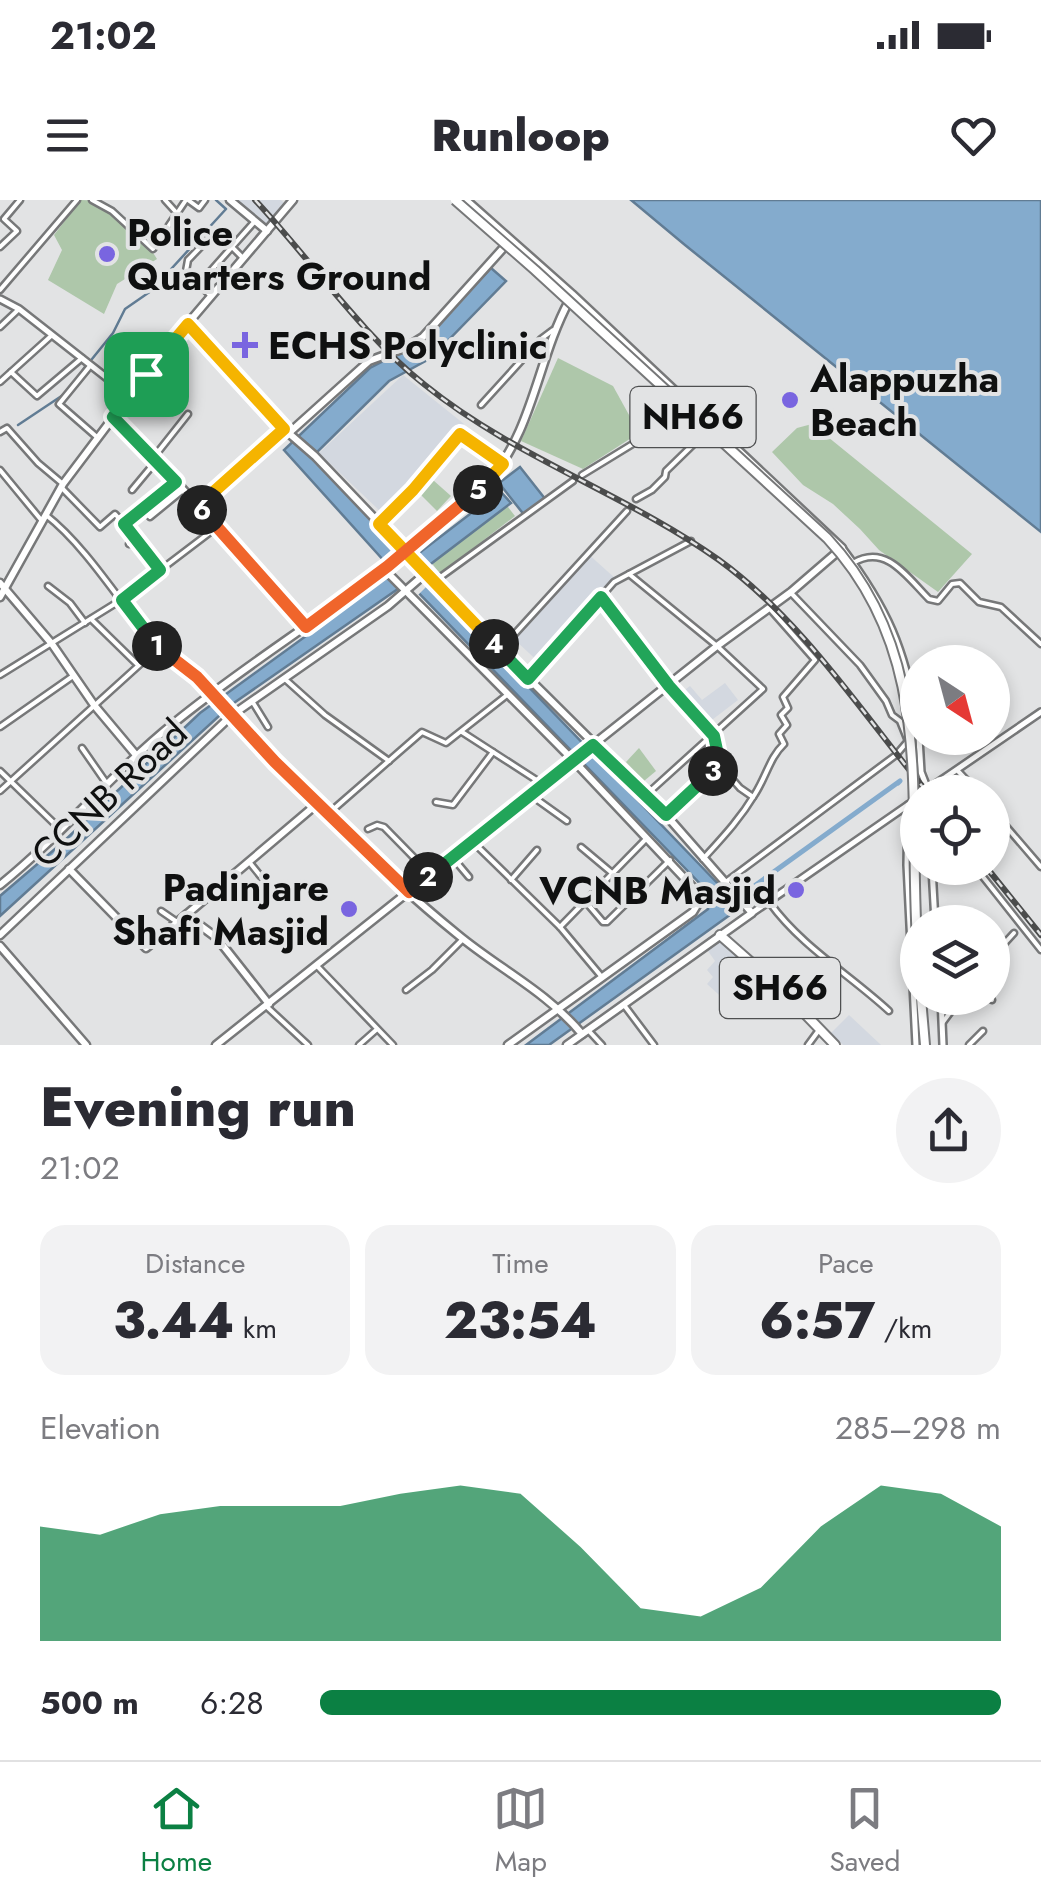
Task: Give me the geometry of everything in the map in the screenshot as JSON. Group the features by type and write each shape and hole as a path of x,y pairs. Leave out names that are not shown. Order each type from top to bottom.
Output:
{"main road":[{"path":"230,200 267,231"},
{"path":"0,597 62,485 146,374 293,200"},
{"name":"NH66","path":"454,200 827,538 865,586 898,659 918,775"},
{"path":"216,1045 842,548 572,294 466,200"},
{"path":"198,506 289,433 369,360 408,347 423,337 511,240"},
{"path":"0,885 62,832 136,755 407,555 503,464 514,444 553,330 572,294"},
{"path":"188,324 592,746 666,815 752,914 567,1045"},
{"path":"113,417 155,458 306,627"},
{"path":"379,524 460,434 503,464"},
{"path":"387,570 702,897 700,904 562,1010 508,1045"},
{"name":"CCNB Road","path":"0,935 230,713 252,701 424,573"},
{"path":"3,586 136,755"},
{"path":"214,695 409,892 463,939 562,1010 583,1032"},
{"path":"69,869 146,948 318,802"},
{"path":"186,915 233,955 268,1005"},
{"name":"SH66","path":"720,936 779,987 835,1045"},
{"path":"0,946 86,1045"},
{"path":"922,1015 925,1045"}],"street":[{"path":"0,247 17,232 4,218 20,200"},
{"path":"0,290 77,200"},
{"path":"92,200 112,211 154,249 187,200 199,208 205,200"},
{"path":"165,200 176,212"},
{"path":"200,283 255,221"},
{"path":"211,296 186,271 188,260 216,231 243,258"},
{"path":"0,299 130,396"},
{"path":"0,327 19,310"},
{"path":"481,406 540,339 553,330"},
{"path":"0,382 51,336"},
{"path":"118,350 146,374"},
{"path":"11,372 37,396 82,358"},
{"path":"90,366 60,404 98,438"},
{"path":"582,474 692,408"},
{"path":"132,490 188,414"},
{"path":"636,500 664,477 712,426"},
{"path":"0,432 6,428 100,526 115,514 160,570"},
{"path":"0,470 44,518 78,545 158,648 214,695"},
{"path":"435,581 573,480"},
{"path":"124,524 176,482"},
{"path":"150,516 183,490"},
{"path":"500,650 627,511"},
{"path":"0,675 122,600 217,527"},
{"path":"129,544 136,540"},
{"path":"528,679 614,582 691,541"},
{"path":"842,548 868,582 900,646"},
{"path":"853,563 866,555 887,559 930,599 938,601 952,584 960,583 980,602 1001,607 1041,644"},
{"path":"629,574 718,646 762,689 646,796"},
{"path":"48,586 70,603 85,623"},
{"path":"730,885 896,756 908,742 900,721 890,712 860,664 790,592"},
{"path":"601,597 669,686 714,736 719,763 740,788 754,797"},
{"path":"703,859 734,827 754,797 775,752 784,744 778,734 787,725 782,714 788,708 783,696 814,660 769,608"},
{"path":"91,619 138,664"},
{"path":"0,791 158,648"},
{"path":"0,728 73,676"},
{"path":"283,677 326,716 389,761"},
{"path":"328,814 422,732 444,744 507,694"},
{"path":"252,701 268,726"},
{"path":"949,775 1041,712"},
{"path":"462,732 545,785"},
{"path":"82,748 107,784"},
{"path":"436,802 453,805 493,752"},
{"path":"666,815 719,763"},
{"path":"956,770 961,775"},
{"path":"0,771 62,832"},
{"path":"532,796 568,822"},
{"path":"752,914 900,811"},
{"path":"368,829 377,824 384,827 430,875"},
{"path":"1010,831 1041,867"},
{"path":"560,927 646,839"},
{"path":"473,842 560,927 602,977"},
{"path":"582,847 612,874"},
{"path":"512,880 537,850"},
{"path":"453,858 470,876"},
{"path":"586,902 607,922 670,860"},
{"path":"248,861 275,894"},
{"path":"908,885 916,1045"},
{"path":"989,885 1041,950"},
{"path":"770,902 787,927 890,1011"},
{"path":"161,910 177,922"},
{"path":"1010,937 1014,933"},
{"path":"406,990 463,939"},
{"path":"316,964 359,1006 376,1030"},
{"path":"623,1004 654,1045"},
{"path":"268,1005 308,1045"},
{"path":"942,1015 942,1045"},
{"path":"942,1024 949,1015"},
{"path":"358,1045 380,1029 393,1045"},
{"path":"808,1045 819,1030"},
{"path":"969,1045 982,1031"},
{"path":"583,1032 602,1045"},
{"path":"366,1039 370,1045"}],"shaded area":[{"path":"237,200 281,200 285,204 267,225"},
{"path":"403,375 464,424 380,511 319,453"},
{"path":"587,553 616,579 543,666 515,640"},
{"path":"725,683 738,700 704,726 699,718 693,722 674,698 690,686 702,700"},
{"path":"720,941 765,982 738,1012 707,984 713,977 707,970 715,961 708,951"},
{"path":"849,1015 881,1045 843,1045 831,1033"}],"green space":[{"name":"Police Quarters Ground","path":"81,200 117,211 157,259 117,284 104,314 48,280 62,250 54,235"},
{"path":"558,358 613,386 639,433 583,469 521,441"},
{"path":"812,424 972,554 938,592 879,550 833,504 803,485 772,452 797,428"},
{"path":"433,480 451,496 437,511 420,494"},
{"path":"497,493 515,516 440,574 422,550"},
{"path":"639,748 656,771 644,781 626,762"}],"water":[{"path":"631,200 1041,200 1041,532 685,245"},
{"path":"491,268 506,281 431,358 389,381 312,457 410,560 500,491 511,503 419,573 723,889 736,904 734,912 549,1045 526,1045 708,909 708,892 408,582 231,705 0,916 0,896 200,713 394,572 284,450 370,368 424,340"},
{"path":"520,467 546,500 525,516 499,483"}],"pier":[{"path":"402,547 412,553 438,586 432,590 426,587 417,596 408,588 402,592 384,573 387,571 382,565"}],"waterway":[{"path":"92,359 113,333 125,309 151,291 226,209 216,200"},
{"path":"77,379 85,367"},
{"path":"18,425 66,393"},
{"path":"739,897 898,783"}],"railway":[{"path":"255,200 358,320 425,385 495,433 683,536 749,584 805,639 914,775"},
{"path":"1001,885 1041,935"}],"place":[{"name":"Police Quarters Ground","path":"107,254"},
{"name":"ECHS Polyclinic","path":"245,345"},
{"name":"Alappuzha Beach","path":"790,400"},
{"name":"VCNB Masjid","path":"796,890"},
{"name":"Padinjare Shafi Masjid","path":"349,909"}],"route":[{"path":"146,374 113,417 176,482 124,524 160,570 122,600 158,648 197,677 275,762 409,892 593,745 666,815 720,764 714,736 669,686 601,597 528,679 435,581 426,574 405,552 379,524 463,434 503,464 405,552 306,627 198,506 284,429 188,324 146,374"}]}
